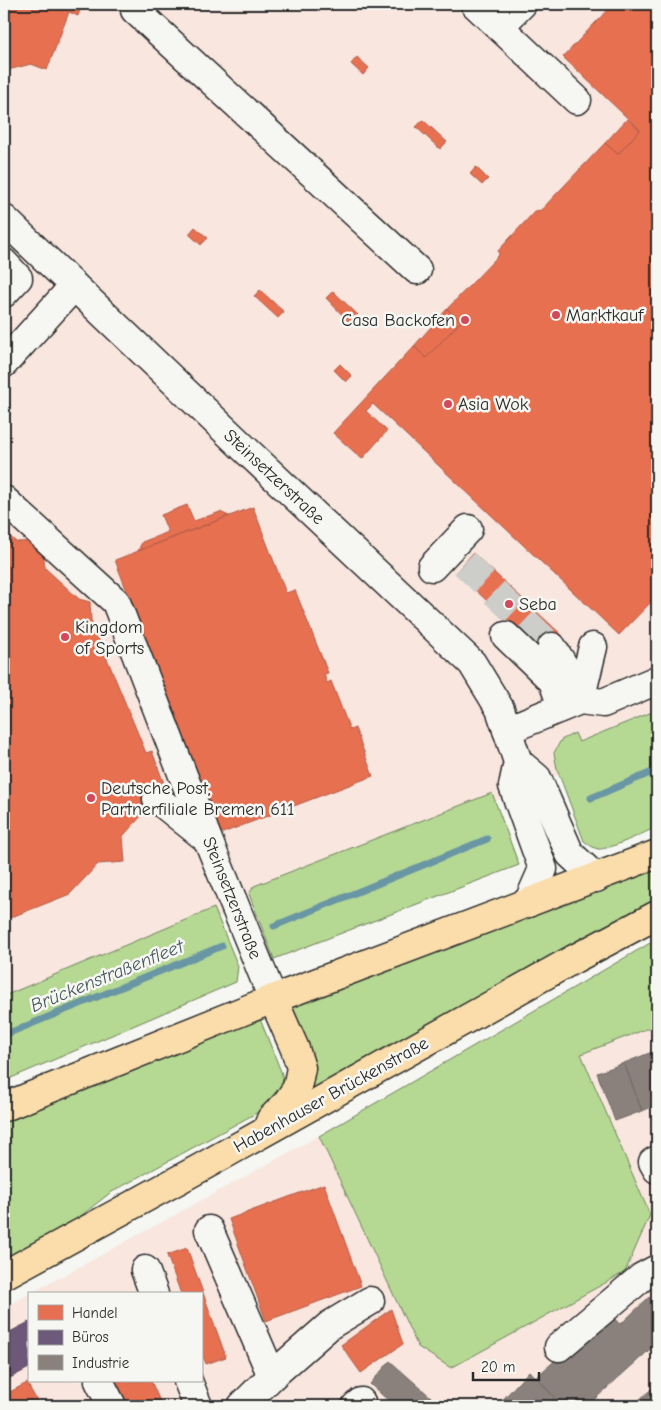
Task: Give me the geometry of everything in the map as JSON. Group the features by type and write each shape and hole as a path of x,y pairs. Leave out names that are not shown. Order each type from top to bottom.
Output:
{"main road":[{"path":"4,1107 273,999 657,854"},
{"name":"Habenhauser Brückenstraße","path":"4,1275 574,959 657,915"},
{"path":"265,1132 271,1119 298,1088 301,1068 295,1049 273,999"}],"street":[{"path":"475,4 577,100"},
{"path":"499,27 522,4"},
{"path":"135,10 417,270"},
{"name":"Steinsetzerstraße","path":"4,219 472,662 500,709 518,762 514,786 544,869 528,903"},
{"path":"4,263 18,278 4,293"},
{"path":"4,363 74,286"},
{"name":"Steinsetzerstraße","path":"4,500 116,602 208,840 273,999"},
{"path":"449,560 468,529"},
{"path":"506,636 553,681 571,704"},
{"path":"552,647 570,676 571,704"},
{"path":"571,704 593,647"},
{"path":"507,730 571,704 603,703 657,680"},
{"path":"518,762 537,778 570,854 596,878"},
{"path":"157,799 208,840"},
{"path":"657,1160 654,1162 657,1169"},
{"path":"209,1230 272,1376"},
{"path":"559,1347 642,1277 657,1269"},
{"path":"242,1406 330,1324 370,1301"},
{"path":"100,1382 112,1406"},
{"path":"188,1382 198,1406"}],"shaded area":[{"path":"4,4 657,4 657,727 556,776 4,1008"},
{"path":"657,1025 657,1406 4,1406 4,1308 28,1295 28,1382 202,1382 202,1292 34,1292 319,1136 418,1347 650,1215 581,1054"}],"green space":[{"path":"657,710 657,827 611,847 603,849 594,848 584,841 557,769 554,753 561,740 575,733 579,742"},
{"path":"492,793 519,865 274,959 249,894 254,886"},
{"path":"657,867 657,905 310,1096 314,1070 289,1007"},
{"path":"214,908 238,966 236,982 4,1081 4,996"},
{"path":"657,939 657,1025 581,1054 650,1215 625,1272 451,1368 418,1347 319,1136"},
{"path":"260,1019 282,1074 283,1084 260,1111 110,1193 45,1244 4,1265 4,1120 158,1056"}],"building: Handel":[{"path":"4,4 82,4 78,16 69,12 47,70 31,64 4,71"},
{"name":"Marktkauf","path":"613,4 657,4 657,602 654,599 619,635 373,404 366,411 387,431 362,459 333,433 414,346 426,358 461,321 447,309 499,255 498,251 535,211 541,210 605,143 618,154 640,130 563,57"},
{"path":"357,57 369,68 363,75 351,64"},
{"path":"627,119 640,130 618,154 605,143"},
{"path":"423,120 447,142 440,149 416,127"},
{"path":"476,167 488,179 482,185 470,174"},
{"path":"195,227 208,238 201,245 189,234"},
{"path":"260,290 284,312 278,318 254,296"},
{"path":"333,291 358,315 350,323 326,298"},
{"path":"447,309 461,321 426,358 414,346"},
{"path":"340,364 352,376 346,382 334,370"},
{"path":"187,505 194,521 220,512 229,516 138,551 142,542 168,532 161,515"},
{"path":"253,507 286,593 295,590 328,673 324,674 327,683 331,681 350,730 355,728 373,776 220,834 115,560"},
{"path":"4,531 16,542 42,541 45,568 79,599 90,602 91,620 146,753 152,751 166,789 123,836 125,862 98,864 70,894 4,920"},
{"name":"Seba","path":"473,553 563,636 545,655 456,572"},
{"path":"324,1184 361,1286 266,1321 229,1219"},
{"path":"187,1248 226,1357 206,1364 202,1354 202,1292 180,1292 167,1255"},
{"path":"391,1309 403,1344 361,1373 341,1345"},
{"path":"113,1382 151,1382 162,1406 125,1406"},
{"path":"27,1383 40,1406 4,1406 4,1395"}],"building: Büros":[{"path":"28,1323 28,1369 10,1378 4,1367 4,1335"}],"building: Industrie":[{"path":"657,1050 657,1105 642,1111 624,1063"},
{"path":"624,1063 642,1111 615,1121 597,1073"},
{"path":"649,1297 657,1307 657,1343 587,1406 562,1406 536,1377 610,1313 621,1324"},
{"path":"390,1361 441,1406 388,1406 391,1403 370,1384"},
{"path":"529,1371 536,1377 562,1406 497,1406"},
{"path":"657,1377 657,1406 632,1406 655,1386 652,1382"}],"waterway":[{"name":"Brückenstraßenfleet","path":"591,798 657,770"},
{"name":"Brückenstraßenfleet","path":"274,926 487,839"},
{"name":"Brückenstraßenfleet","path":"4,1035 222,946"}],"tunnel":[{"path":"464,563 552,647"}],"place":[{"name":"Marktkauf","path":"556,315"},
{"name":"Casa Backofen","path":"465,320"},
{"name":"Asia Wok","path":"448,404"},
{"name":"Seba","path":"509,604"},
{"name":"Kingdom of Sports","path":"65,637"},
{"name":"Deutsche Post, Partnerfiliale Bremen 611","path":"91,798"}]}
